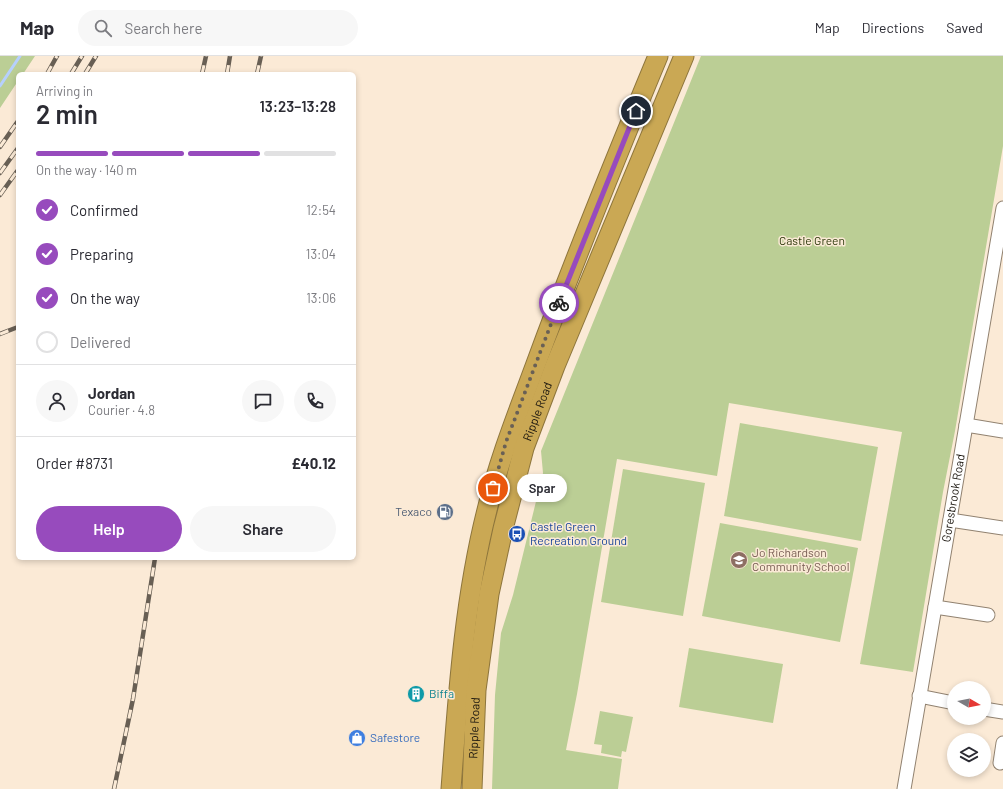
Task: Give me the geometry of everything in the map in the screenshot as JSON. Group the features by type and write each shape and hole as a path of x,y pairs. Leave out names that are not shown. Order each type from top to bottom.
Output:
{"highway":[{"name":"Ripple Road","path":"451,789 459,683 471,590 486,511 506,442 550,324 658,56"},
{"name":"Ripple Road","path":"472,789 476,690 489,594 503,529 524,448 555,366 684,56"}],"street":[{"name":"Goresbrook Road","path":"904,789 1003,208"},
{"path":"966,425 1003,431"},
{"path":"950,520 1003,528"},
{"path":"935,608 988,616"},
{"path":"920,696 947,702"},
{"path":"991,710 1003,712"},
{"path":"1000,764 1003,743"}],"green space":[{"path":"0,56 35,56 24,72 16,72 16,84 0,108"},
{"name":"Castle Green","path":"701,56 1003,56 1003,146 913,672 860,664 902,432 729,403 717,476 617,459 566,750 622,759 618,789 492,789 495,695 501,633 513,595 543,473 541,451"},
{"path":"740,423 878,447 861,541 724,516"},
{"path":"623,469 705,483 683,616 601,602"},
{"path":"720,523 858,548 840,642 702,616"},
{"path":"689,648 783,664 773,723 679,707"},
{"path":"600,711 633,717 626,752 622,751 621,757 601,753 602,745 594,744"}],"waterway":[{"path":"0,86 20,56"}],"railway":[{"path":"48,72 57,56"},
{"path":"72,72 82,56"},
{"path":"86,72 96,56"},
{"path":"202,72 206,56"},
{"path":"227,72 230,56"},
{"path":"257,72 261,56"},
{"path":"0,147 16,124"},
{"path":"0,173 16,151"},
{"path":"0,195 16,173"},
{"path":"0,334 16,328"},
{"path":"114,789 133,699 155,560"}],"way so far":[{"path":"493,488 506,442 559,303"}],"place":[{"name":"Spar","path":"493,488"},
{"name":"Texaco","path":"445,512"},
{"name":"Castle Green Recreation Ground","path":"517,534"},
{"name":"Jo Richardson Community School","path":"739,560"},
{"name":"Biffa","path":"416,694"},
{"name":"Safestore","path":"357,738"}],"route":[{"path":"559,303 636,111"}]}
